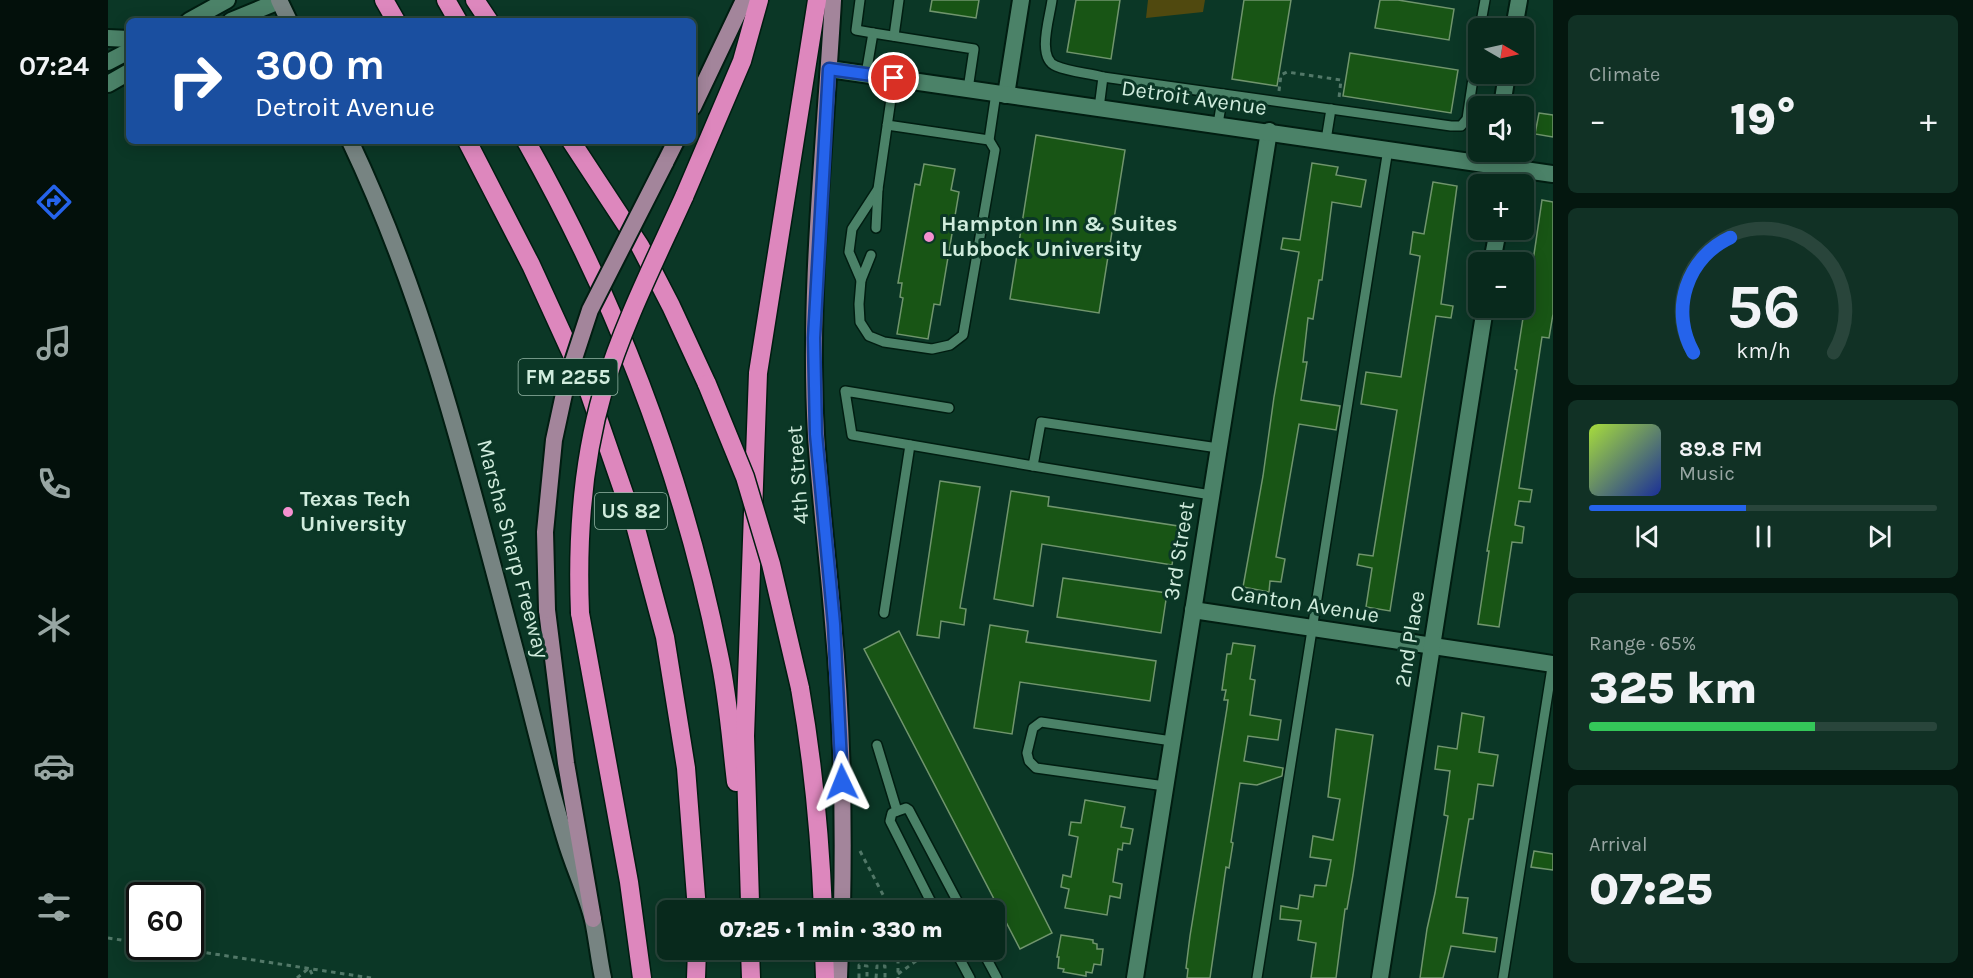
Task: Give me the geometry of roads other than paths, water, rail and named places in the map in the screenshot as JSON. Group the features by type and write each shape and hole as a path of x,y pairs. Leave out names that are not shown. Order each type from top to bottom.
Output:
{"highway":[{"path":"384,0 394,18"},
{"path":"446,0 456,18"},
{"path":"475,0 487,18"},
{"path":"642,978 629,882 580,613 579,566 584,477 603,392 626,326 742,61 759,0"},
{"path":"750,900 745,736 758,373 817,0"},
{"name":"US 82","path":"469,144 531,265 589,392 635,525 665,638 686,768 696,900"},
{"name":"US 82","path":"528,144 594,272 647,397 688,527 720,656 749,900"},
{"path":"573,144 640,246 671,306 707,384 745,477 771,564 800,688 817,812 822,900"},
{"path":"696,978 697,960"},
{"path":"750,960 751,978"},
{"path":"824,960 825,978"}],"main road":[{"path":"279,0 288,18"},
{"path":"696,101 744,0"},
{"name":"4th Street","path":"833,0 814,348 816,434 834,624 841,734 842,900"},
{"name":"Marsha Sharp Freeway","path":"351,144 374,190 427,333 460,443 565,838 593,919 603,978"},
{"name":"FM 2255","path":"593,919 566,763 547,610 545,532 554,440 567,380 590,310 674,144"},
{"path":"839,978 840,960"}],"street":[{"path":"194,18 226,0"},
{"path":"238,18 279,0"},
{"path":"1001,94 1021,0"},
{"path":"1516,18 1519,0"},
{"path":"108,38 126,39"},
{"path":"108,62 126,53"},
{"name":"Detroit Avenue","path":"829,69 1388,149 1468,156"},
{"path":"108,84 126,74"},
{"name":"3rd Street","path":"1134,978 1269,131"},
{"name":"Detroit Avenue","path":"1511,162 1553,174"},
{"name":"2nd Place","path":"1380,978 1483,318"},
{"name":"Canton Avenue","path":"1193,610 1553,663"}],"lane":[{"path":"860,0 856,30 974,49 968,89"},
{"path":"894,36 899,0"},
{"path":"1052,0 1045,45 1047,58 1054,65 1103,77 1451,126 1461,126 1467,119 1473,84"},
{"path":"1482,18 1485,0"},
{"path":"866,74 873,33"},
{"path":"1099,108 1103,77"},
{"path":"876,228 878,189 894,78"},
{"path":"871,255 861,280 859,304 860,322 869,336 884,342 932,348 950,345 963,335 995,150 989,140 992,120 1001,94"},
{"path":"1218,124 1223,94"},
{"path":"1326,140 1334,110"},
{"path":"887,125 989,140"},
{"path":"1257,978 1388,149"},
{"path":"861,280 849,252 852,229 878,189"},
{"path":"949,408 845,391 852,435 1211,495"},
{"path":"1033,466 1041,422 1218,448"},
{"path":"884,613 910,445"},
{"path":"1503,978 1553,663"},
{"path":"1165,786 1036,768 1029,761 1027,753 1033,728 1041,722 1172,741"},
{"path":"878,746 897,811"},
{"path":"930,900 890,821 892,813 906,808 957,900"},
{"path":"961,960 970,978"},
{"path":"987,960 997,978"}],"place":[{"name":"Hampton Inn & Suites Lubbock University","path":"929,237"},
{"name":"Texas Tech University","path":"288,512"}]}
